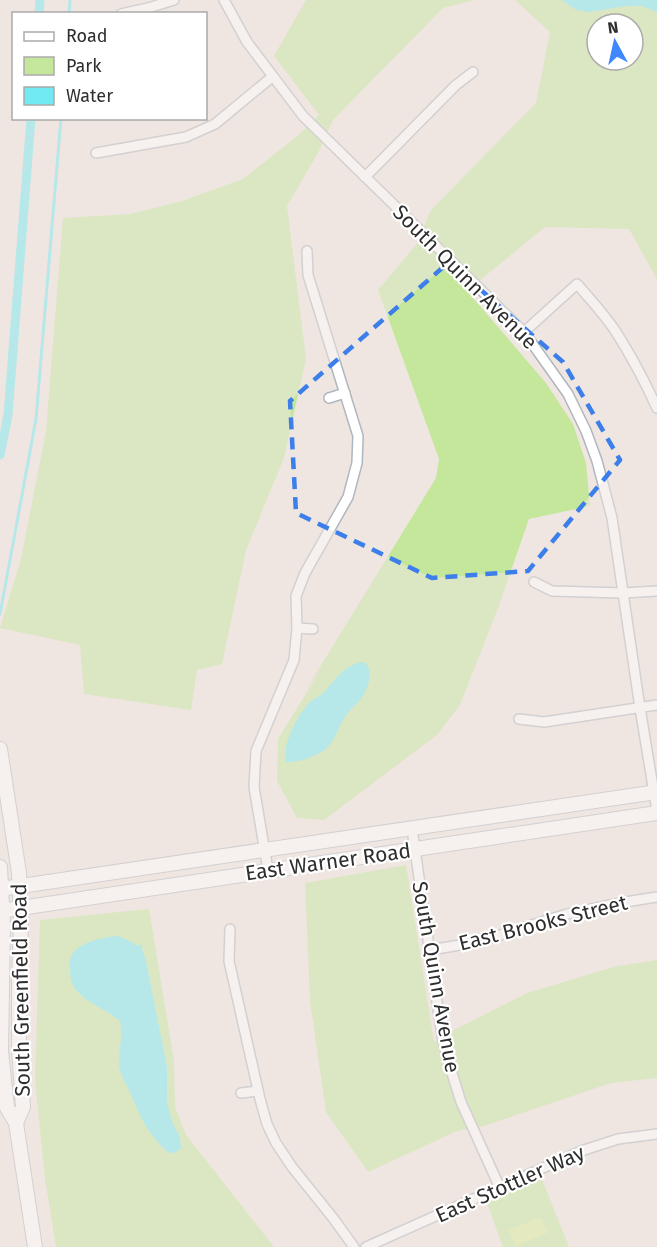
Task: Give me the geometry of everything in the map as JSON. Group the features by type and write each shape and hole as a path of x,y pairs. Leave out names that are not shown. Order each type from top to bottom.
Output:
{"main road":[{"name":"South Greenfield Road","path":"0,749 19,873 21,908 19,1050 22,1107 16,1123"},
{"name":"East Warner Road","path":"1,889 656,792"},
{"name":"East Warner Road","path":"1,911 657,812"},
{"name":"South Greenfield Road","path":"0,867 1,1051 7,1108 16,1123 35,1247"}],"street":[{"path":"130,12 174,0"},
{"name":"South Quinn Avenue","path":"224,0 247,42 303,116 524,332 568,393 597,460 612,518 640,708 656,792 657,812"},
{"path":"365,177 456,85 473,72"},
{"path":"96,153 186,137 200,131 215,124 272,77"},
{"path":"268,870 254,787 256,751 294,660 297,628 296,596 305,573 348,497 357,463 358,436 308,275 307,251"},
{"path":"524,332 577,284 616,331 657,408"},
{"path":"329,398 345,393"},
{"path":"534,582 552,591 623,593 657,591"},
{"path":"297,628 313,629"},
{"path":"519,719 544,722 657,705"},
{"name":"South Quinn Avenue","path":"412,829 442,1035 461,1102 500,1188"},
{"name":"East Brooks Street","path":"430,950 478,942 567,914 657,897"},
{"path":"230,929 229,961 267,1124 292,1167 354,1247"},
{"path":"241,1093 258,1091"},
{"name":"East Stottler Way","path":"366,1247 581,1151 618,1139 657,1134"}],"highlighted area":[{"path":"449,262 563,362 620,460 528,571 432,578 296,513 290,401"}],"green space":[{"path":"306,0 475,0 443,8 333,120 318,153 287,206 306,359 284,458 246,550 222,664 197,670 191,710 84,694 80,645 0,628 21,559 46,431 63,218 130,214 182,201 243,179 300,134 319,115 274,56"},
{"path":"515,0 657,0 657,279 629,229 545,227 467,291 546,383 573,424 586,463 590,506 529,519 498,608 460,705 437,735 324,820 297,818 277,781 278,739 436,478 439,459 378,290 416,245 431,210 536,103 550,32"},
{"path":"406,865 434,1042 527,993 617,966 657,960 657,1078 611,1083 484,1126 457,1131 368,1172 326,1112 310,1001 305,883"},
{"path":"149,909 174,1061 175,1107 186,1135 274,1247 56,1247 45,1179 35,1080 40,920"},
{"path":"541,1177 569,1247 503,1247 487,1203"},
{"path":"541,1217 547,1233 516,1246 509,1230"}],"water":[{"path":"562,0 657,0 657,12 642,6 589,12 576,10"},
{"path":"364,662 370,675 366,690 347,714 329,746 322,752 307,758 286,762 289,737 306,707 346,669"},
{"path":"118,936 137,946 142,944 167,1067 167,1103 173,1124 180,1137 181,1148 176,1152 169,1153 150,1132 122,1077 119,1064 120,1021 82,996 75,989 72,981 70,961 77,949 90,942"}],"waterway":[{"path":"39,12 40,0"},
{"path":"69,12 70,0"},
{"path":"0,455 8,415 31,120"},
{"path":"0,614 36,419 61,120"}]}
